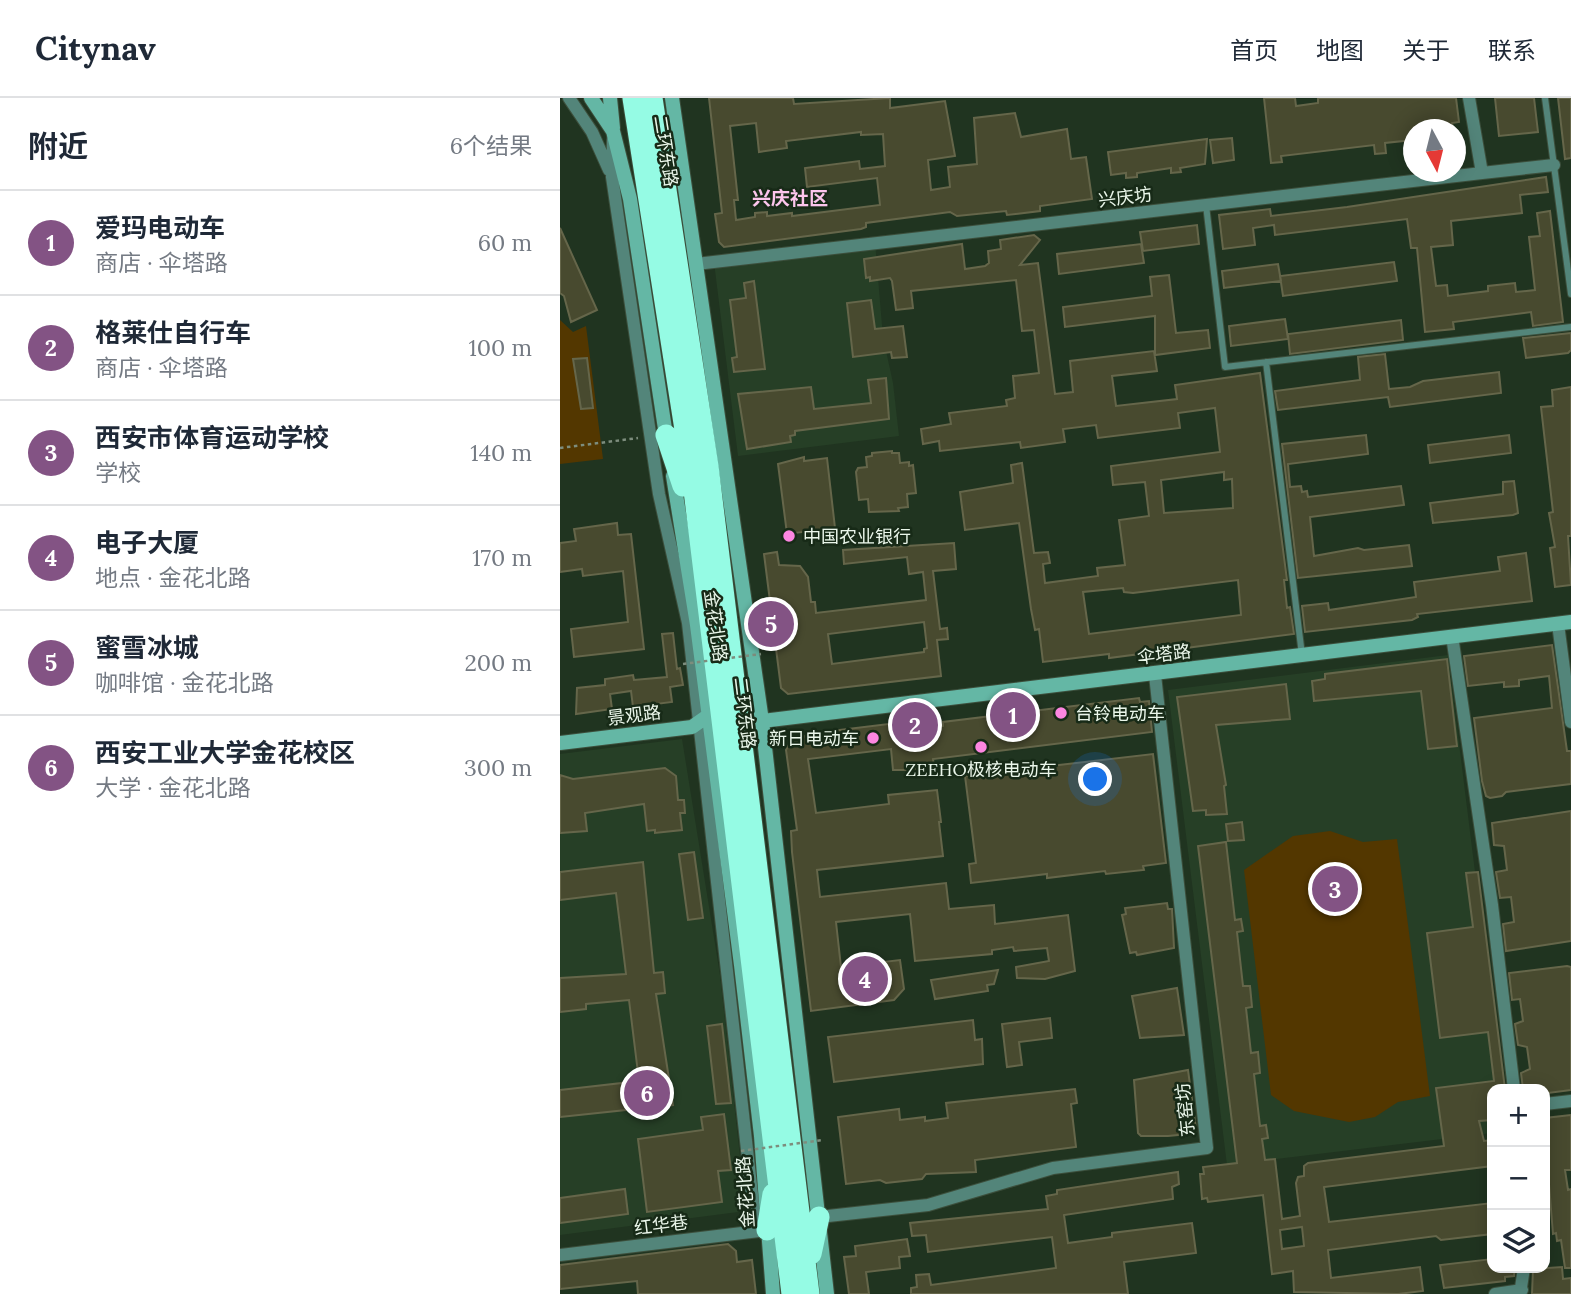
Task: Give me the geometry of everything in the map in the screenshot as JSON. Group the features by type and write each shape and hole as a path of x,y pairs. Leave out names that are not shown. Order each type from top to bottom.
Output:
{"highway":[{"name":"二环东路","path":"633,98 680,271"},
{"name":"二环东路","path":"652,98 680,271 776,1174 797,1280 809,1294"},
{"path":"707,531 716,415"},
{"path":"658,435 707,531"},
{"name":"二环东路","path":"707,531 797,1280"},
{"path":"767,1230 776,1174"},
{"path":"797,1280 819,1217"}],"main road":[{"name":"金花北路","path":"591,98 613,131 630,199 658,435 685,540 704,718 761,1136 773,1294"},
{"path":"610,98 613,131"},
{"name":"金花北路","path":"671,101 680,271 716,415 762,721 827,1294"},
{"name":"伞塔路","path":"762,721 1564,623"},
{"name":"景观路","path":"560,743 692,727 704,718"}],"street":[{"path":"569,98 592,132 612,177"},
{"path":"1469,98 1482,173"},
{"path":"613,131 612,177 658,435"},
{"name":"兴庆坊","path":"680,271 1206,205 1554,165"},
{"path":"1564,623 1571,722"},
{"path":"1452,636 1492,905 1513,1084"},
{"name":"东窑坊","path":"819,1217 928,1205 1053,1168 1206,1148 1155,675"},
{"path":"1550,1103 1571,1101"},
{"name":"红华巷","path":"560,1255 767,1230"},
{"path":"1495,1294 1521,1292 1523,1273"}],"lane":[{"path":"1545,98 1571,294"},
{"path":"1206,205 1225,367 1571,327"},
{"path":"1266,362 1302,655"}],"path":[{"path":"560,448 658,435"},
{"path":"683,664 761,654"},
{"path":"741,1151 823,1140"}],"shaded area":[{"path":"875,242 883,337 893,383 899,436 738,456 714,262"},
{"path":"560,320 573,332 586,326 603,459 560,464"},
{"path":"1448,655 1501,1084 1487,1084 1487,1134 1227,1165 1168,690"},
{"path":"682,739 720,975 746,1211 560,1235 560,754"},
{"path":"1330,831 1363,842 1397,839 1430,1096 1398,1102 1375,1117 1349,1122 1294,1111 1271,1095 1244,870 1293,836"}],"building":[{"path":"709,98 793,98 794,104 890,98 890,108 945,101 955,156 928,160 931,190 950,187 948,167 977,164 974,118 1015,113 1021,137 1067,129 1071,159 1086,157 1092,199 1040,206 1040,211 1007,215 1006,211 957,216 950,212 866,223 866,227 861,229 724,247 719,242 715,214 722,213","holes":["756,123 759,152 787,148 786,141 861,132 861,135 883,134 885,166 860,169 859,161 805,168 807,187 877,178 880,205 792,216 792,213 767,216 767,212 755,213 755,217 736,220 734,200 738,200 730,126"]},
{"path":"1264,98 1295,98 1296,106 1318,103 1318,98 1456,98 1459,119 1403,119 1403,141 1385,143 1386,153 1375,154 1374,145 1281,156 1282,162 1271,163"},
{"path":"1495,98 1534,98 1538,132 1499,136"},
{"path":"1558,98 1571,98 1571,158 1565,159"},
{"path":"1232,138 1234,160 1213,163 1210,140"},
{"path":"1207,139 1205,164 1180,168 1181,172 1171,173 1171,168 1137,173 1137,177 1126,178 1126,173 1111,175 1108,152"},
{"path":"1546,177 1548,192 1520,195 1522,213 1451,221 1453,245 1431,247 1436,286 1447,285 1448,296 1488,291 1488,286 1515,283 1516,292 1535,290 1529,237 1540,236 1537,213 1550,211 1563,322 1533,326 1531,312 1453,322 1454,329 1425,332 1417,248 1411,248 1407,219 1275,235 1274,225 1253,228 1255,245 1223,249 1219,215 1270,209 1271,216"},
{"path":"1197,225 1199,244 1143,251 1140,232"},
{"path":"560,228 597,310 571,322 564,296 560,293"},
{"path":"1034,235 1040,240 1020,265 1038,263 1055,394 1073,392 1070,361 1154,351 1157,371 1112,376 1116,406 1177,399 1175,385 1260,373 1287,580 1284,580 1287,608 1290,607 1294,634 1109,658 1109,654 1043,662 1039,629 1035,630 1031,609 1019,523 965,530 960,492 1013,483 1011,465 1022,463 1034,553 1048,552 1050,563 1043,564 1045,583 1098,576 1097,568 1125,565 1119,520 1149,516 1145,482 1113,485 1111,466 1220,452 1215,408 1178,413 1180,428 1098,438 1096,425 1063,429 1065,442 1021,448 1020,442 940,451 939,441 923,444 921,429 951,424 949,413 1007,406 1006,400 1015,398 1013,376 1039,373 1034,330 1022,331 1016,280 911,291 913,308 896,310 892,281 890,278 870,281 870,277 866,278 864,259 962,244 965,269 989,263 988,251 1001,249 1000,240","holes":["1224,472 1224,480 1232,479 1233,508 1164,513 1161,480","1238,580 1241,615 1089,634 1083,592 1123,588 1124,592 1133,593"]},
{"path":"1141,244 1144,263 1059,274 1057,254"},
{"path":"1394,262 1397,281 1283,296 1280,276"},
{"path":"1278,264 1281,281 1224,288 1222,271"},
{"path":"1169,275 1176,333 1208,330 1210,348 1155,355 1155,316 1065,327 1063,307 1152,296 1150,277"},
{"path":"754,281 765,369 734,372 732,358 737,357 730,300 746,298 744,283"},
{"path":"871,300 875,329 903,326 907,357 892,358 891,352 853,357 847,303"},
{"path":"1285,319 1288,339 1231,346 1229,326"},
{"path":"1401,320 1403,340 1290,354 1288,334"},
{"path":"1571,333 1571,350 1568,353 1526,358 1523,338"},
{"path":"1385,354 1389,389 1410,387 1423,381 1499,372 1501,393 1390,407 1388,397 1278,410 1275,391 1360,380 1358,357"},
{"path":"587,358 593,408 581,409 573,359"},
{"path":"886,378 889,419 795,431 795,435 790,436 791,442 747,449 738,394 811,387 814,409 871,403 868,380"},
{"path":"1571,387 1571,536 1568,536 1571,585 1555,587 1550,548 1555,547 1549,513 1553,512 1541,407 1553,406 1552,390"},
{"path":"1366,435 1368,454 1288,464 1290,487 1301,486 1302,492 1307,491 1308,497 1401,486 1404,505 1310,517 1314,556 1358,548 1364,550 1409,545 1412,566 1298,578 1282,444"},
{"path":"1509,435 1511,453 1430,463 1428,445"},
{"path":"872,453 899,453 900,463 909,462 909,466 913,465 916,493 907,494 908,507 898,508 899,511 869,512 868,499 859,500 856,472 858,468 867,467 866,457 872,456"},
{"path":"804,457 804,461 827,458 835,528 787,534 778,464"},
{"path":"1514,481 1518,513 1433,523 1430,503 1503,494 1503,482"},
{"path":"617,523 618,535 631,534 644,649 574,657 571,629 628,622 623,571 583,576 582,569 560,572 560,543 576,541 574,529"},
{"path":"954,543 956,569 933,571 940,629 947,628 948,639 937,640 941,676 788,694 781,688 764,554 777,552 779,565 800,566 808,577 811,602 815,602 816,613 926,600 923,572 909,574 907,557 844,564 843,550","holes":["924,622 927,648 924,652 832,664 828,634"]},
{"path":"1526,553 1532,601 1417,614 1418,617 1412,620 1305,632 1302,606 1328,603 1329,610 1416,597 1414,582 1500,571 1498,557"},
{"path":"673,633 677,669 680,668 683,685 670,687 672,702 633,707 631,691 610,694 612,709 576,714 577,688 605,685 605,679 633,675 634,680 667,677 662,634"},
{"path":"1552,645 1567,751 1571,751 1571,784 1506,792 1502,796 1490,798 1486,796 1482,781 1474,718 1552,708 1549,676 1519,680 1519,686 1504,687 1504,682 1468,686 1464,656"},
{"path":"1447,659 1457,746 1428,749 1421,691 1314,701 1312,681 1325,679 1325,674"},
{"path":"1286,684 1290,719 1216,725 1226,785 1227,814 1206,815 1206,810 1193,811 1177,697"},
{"path":"1139,698 1140,702 1149,701 1152,732 933,759 934,766 904,770 893,770 891,749 808,759 816,813 889,804 888,795 937,790 941,822 943,856 817,870 820,897 946,883 949,909 994,905 995,924 1068,915 1075,971 1045,979 1017,978 1016,967 1049,961 1047,948 1014,951 1013,947 992,950 992,954 915,961 910,914 836,922 841,967 900,960 904,989 894,1000 811,1011 792,852 791,831 797,830 786,750 791,741 801,740 807,734 921,720 922,729 943,726 943,722"},
{"path":"1153,754 1166,863 1143,866 1144,870 1106,874 1105,871 1047,878 1047,874 971,883 969,864 976,863 965,776"},
{"path":"665,768 676,776 678,800 684,800 685,813 680,813 682,830 655,833 655,830 647,831 644,804 585,813 587,831 560,833 560,775 573,779"},
{"path":"1571,811 1571,941 1506,951 1503,924 1514,922 1511,897 1500,898 1496,872 1507,870 1504,846 1494,845 1492,823"},
{"path":"1242,822 1244,840 1228,841 1226,824"},
{"path":"1226,842 1235,920 1241,919 1243,931 1237,932 1243,986 1250,986 1252,1007 1246,1008 1251,1053 1258,1052 1260,1073 1254,1074 1260,1126 1266,1125 1268,1138 1262,1139 1265,1160 1275,1159 1282,1219 1300,1216 1296,1183 1298,1177 1304,1176 1304,1166 1308,1163 1444,1146 1436,1088 1494,1081 1488,1032 1440,1038 1427,933 1473,927 1466,873 1478,872 1504,1084 1487,1084 1487,1120 1479,1121 1484,1141 1487,1141 1487,1167 1324,1187 1329,1222 1487,1204 1487,1235 1441,1240 1436,1236 1328,1250 1331,1278 1420,1267 1423,1291 1398,1294 1294,1292 1293,1271 1272,1274 1263,1195 1208,1202 1207,1198 1202,1199 1200,1174 1204,1174 1203,1167 1237,1163 1198,846","holes":["1302,1227 1304,1246 1282,1249 1280,1230"]},
{"path":"694,852 703,918 688,920 679,854"},
{"path":"643,862 654,973 663,972 665,993 656,994 673,1105 560,1117 560,1090 639,1081 629,1000 586,1004 586,1009 560,1012 560,978 626,974 616,893 560,900 560,872"},
{"path":"1167,903 1168,909 1172,909 1174,948 1137,955 1136,952 1130,953 1122,915 1126,914 1125,908"},
{"path":"1571,967 1571,1090 1550,1093 1550,1084 1522,1084 1521,1073 1530,1069 1527,1047 1518,1045 1515,1024 1523,1021 1520,999 1512,1000 1509,973"},
{"path":"998,970 994,984 987,985 988,991 935,999 931,980"},
{"path":"1177,988 1184,1035 1140,1038 1132,996"},
{"path":"1050,1018 1052,1038 1019,1042 1022,1065 1007,1067 1002,1024"},
{"path":"973,1020 975,1040 982,1039 983,1064 834,1082 828,1037"},
{"path":"722,1024 731,1103 716,1104 707,1026"},
{"path":"1188,1070 1196,1129 1188,1130 1188,1134 1141,1136 1138,1133 1134,1080"},
{"path":"1075,1089 1077,1103 1071,1104 1076,1147 975,1160 976,1172 926,1174 922,1179 886,1183 880,1180 846,1184 838,1117 899,1109 900,1120 925,1117 925,1121 948,1118 946,1103"},
{"path":"724,1114 731,1170 718,1171 722,1202 647,1212 638,1139 703,1130 701,1117"},
{"path":"1571,1115 1571,1170 1565,1170 1568,1190 1571,1189 1571,1268 1565,1268 1561,1240 1557,1241 1556,1233 1553,1234 1550,1117"},
{"path":"1178,1172 1179,1184 1172,1187 1173,1199 1064,1215 1068,1243 1112,1237 1112,1233 1192,1223 1196,1253 1124,1262 1128,1294 911,1294 911,1288 917,1287 916,1275 929,1274 931,1285 1056,1268 1052,1237 928,1252 926,1235 912,1236 910,1223 1048,1209 1046,1196 1057,1194 1057,1190"},
{"path":"625,1189 628,1214 560,1223 560,1198"},
{"path":"907,1239 910,1256 899,1257 900,1268 866,1272 869,1294 849,1294 844,1257 856,1256 855,1246"},
{"path":"728,1244 736,1251 737,1262 752,1260 756,1294 638,1294 637,1281 560,1289 560,1265"},
{"path":"1487,1260 1487,1273 1514,1273 1514,1276 1505,1277 1505,1281 1444,1288 1440,1265"},
{"path":"1562,1267 1563,1279 1571,1278 1571,1294 1532,1294 1533,1273 1550,1273 1550,1268"}],"place":[{"name":"中国农业银行","path":"789,536"},
{"name":"蜜雪冰城","path":"771,624"},
{"name":"台铃电动车","path":"1061,713"},
{"name":"爱玛电动车","path":"1013,715"},
{"name":"格莱仕自行车","path":"915,725"},
{"name":"新日电动车","path":"873,738"},
{"name":"ZEEHO极核电动车","path":"981,747"},
{"name":"西安市体育运动学校","path":"1335,889"},
{"name":"电子大厦","path":"865,979"},
{"name":"西安工业大学金花校区","path":"647,1093"}],"district":[{"name":"兴庆社区","path":"790,198"}]}
